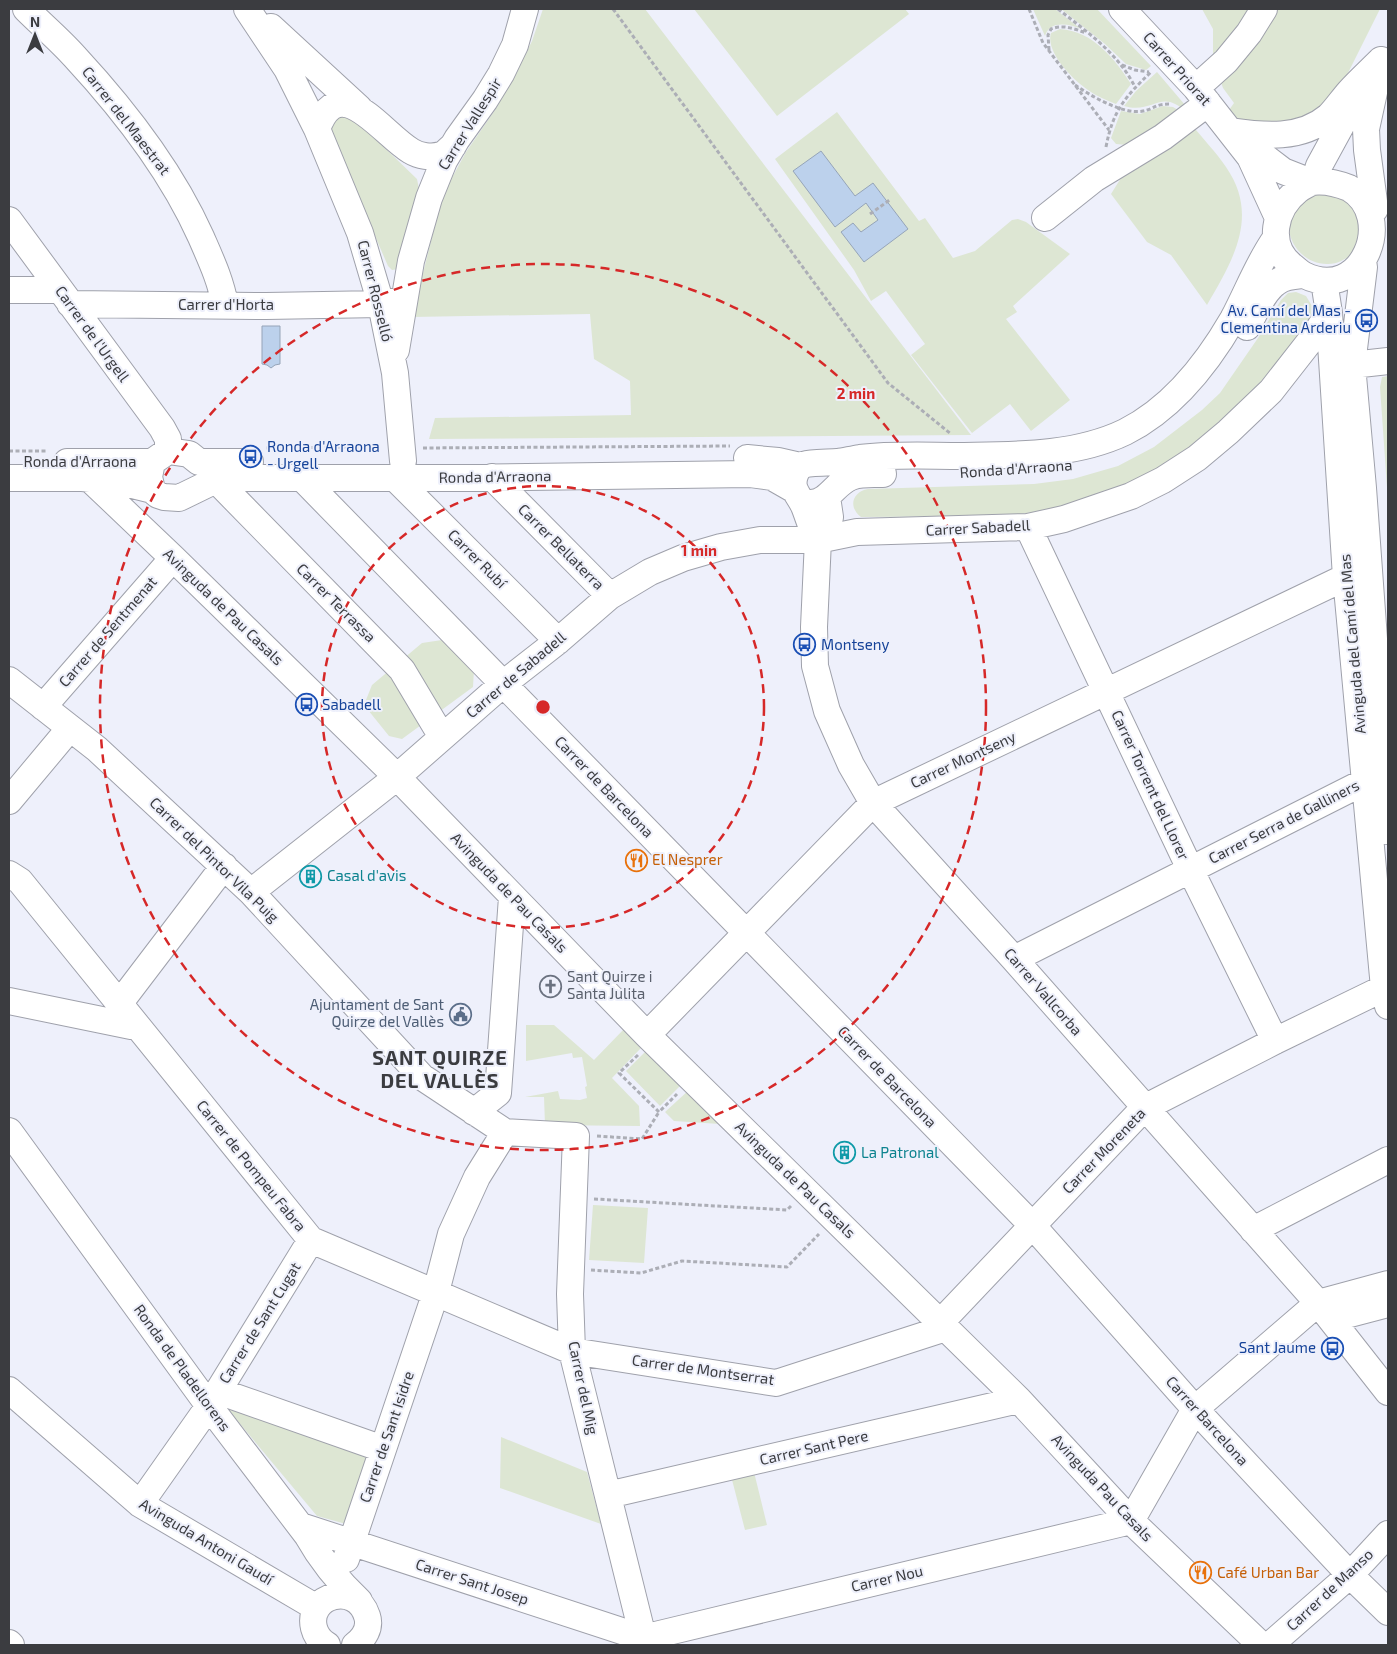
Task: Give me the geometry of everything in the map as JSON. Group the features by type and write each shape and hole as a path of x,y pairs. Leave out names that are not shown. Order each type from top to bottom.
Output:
{"street":[{"name":"Carrer del Maestrat","path":"26,9 75,56 131,124 170,176 188,209 213,263 222,288 225,306"},
{"name":"Carrer Rosselló","path":"249,9 410,151 421,156 432,157 442,155 453,146"},
{"name":"Carrer Rosselló","path":"249,9 287,69 317,129 388,297 395,373 399,463"},
{"name":"Carrer Vallespir","path":"388,297 411,261 429,198 444,161 501,74 515,45 525,9"},
{"name":"Carrer Priorat","path":"1122,9 1198,103 1230,131 1283,171 1313,182"},
{"path":"1045,218 1100,175 1163,137 1198,103 1226,61 1249,33 1264,9"},
{"path":"1230,131 1259,135 1282,135 1306,130 1329,116 1385,54"},
{"path":"1313,182 1319,166 1356,98 1385,54"},
{"path":"1381,213 1356,191 1340,184 1313,182 1298,190 1287,202 1276,228 1287,262 1314,278 1338,280 1364,267 1375,250 1381,213 1367,150 1366,129 1385,54"},
{"path":"317,129 325,112 334,104 342,103 359,108"},
{"name":"Carrer Priorat","path":"1230,131 1250,157 1276,228"},
{"name":"Carrer de l'Urgell","path":"9,220 162,428 168,439 160,456"},
{"name":"Ronda d'Arraona","path":"9,478 90,479 116,482 187,484 238,478 302,478 399,463 492,477 750,474 803,479 870,458 998,455 1073,449 1125,432 1176,396 1196,375 1233,319 1276,228"},
{"name":"Avinguda del Camí del Mas","path":"1364,267 1352,365 1388,831"},
{"name":"Ronda d'Arraona","path":"803,479 809,503 818,502 829,495 842,482 863,474 999,472 1051,469 1077,466 1132,447 1162,428 1209,386 1248,327 1259,305 1277,282 1288,277 1314,278"},
{"name":"Avinguda del Camí del Mas","path":"1314,278 1328,314 1346,577 1386,997"},
{"name":"Carrer d'Horta","path":"9,290 65,297 225,306 388,297"},
{"name":"Carrer Sabadell","path":"818,540 857,532 1028,527 1064,519 1131,496 1163,480 1197,458 1228,432 1271,392 1328,314"},
{"path":"1352,365 1388,361"},
{"name":"Ronda d'Arraona","path":"9,462 189,454 187,484"},
{"name":"Ronda d'Arraona","path":"160,456 149,478 187,484 360,463 750,458 803,479"},
{"name":"Carrer Rubí","path":"399,463 558,641"},
{"name":"Carrer Bellaterra","path":"492,477 610,596"},
{"name":"Carrer de Barcelona","path":"302,478 1032,1225"},
{"path":"90,479 165,550"},
{"name":"Carrer Vallcorba","path":"803,479 804,506 812,530 818,540 814,627 815,666 827,711 851,765 873,802 1330,1318 1388,1392"},
{"path":"165,550 159,520 187,484"},
{"name":"Carrer Terrassa","path":"187,484 402,670 442,737"},
{"name":"Carrer Vallcorba","path":"818,540 828,528 830,517 829,495"},
{"name":"Carrer Torrent del Llorer","path":"1028,527 1190,869 1274,1041"},
{"name":"Carrer de Sabadell","path":"251,892 397,777 503,684 558,641 610,596 650,572 683,558 721,547 760,540 818,540"},
{"name":"Carrer de Sentmenat","path":"43,707 165,550"},
{"name":"Avinguda de Pau Casals","path":"165,550 397,777 650,1038 943,1325"},
{"name":"Carrer Montseny","path":"650,1038 746,933 873,802 1346,577"},
{"name":"Carrer del Pintor Vila Puig","path":"9,680 97,749 224,866 251,892 422,1076 505,1132"},
{"path":"9,801 70,728"},
{"name":"Carrer Serra de Galliners","path":"1014,959 1366,781"},
{"path":"119,1004 224,866"},
{"name":"Carrer de Pompeu Fabra","path":"9,874 20,882 311,1240 572,1351"},
{"path":"474,1112 498,1093 512,897"},
{"name":"Carrer Moreneta","path":"943,1325 1032,1225 1144,1108 1274,1041 1386,997"},
{"path":"9,1001 131,1026 136,1025"},
{"name":"Ronda de Pladellorens","path":"9,1131 213,1398 301,1526 319,1557 338,1581 359,1601"},
{"path":"505,1132 576,1136"},
{"name":"Carrer de Sant Isidre","path":"338,1581 436,1292 451,1234 478,1177 505,1132"},
{"name":"Carrer del Mig","path":"576,1136 570,1294 572,1351 644,1641"},
{"path":"1253,1230 1388,1160"},
{"name":"Carrer Barcelona","path":"1032,1225 1195,1409 1350,1575 1388,1612"},
{"name":"Carrer de Sant Cugat","path":"140,1504 213,1398 311,1240"},
{"path":"1131,1521 1195,1409 1330,1318 1388,1284"},
{"path":"1330,1318 1388,1304"},
{"path":"1330,1318 1388,1320"},
{"name":"Carrer de Montserrat","path":"572,1351 776,1383 943,1325"},
{"name":"Avinguda Pau Casals","path":"943,1325 1019,1400 1131,1521 1261,1645"},
{"name":"Avinguda Antoni Gaudí","path":"9,1390 140,1504 317,1608"},
{"path":"213,1398 383,1449"},
{"name":"Carrer Sant Pere","path":"608,1495 1019,1400"},
{"name":"Carrer Nou","path":"644,1641 1131,1521"},
{"name":"Carrer Sant Josep","path":"301,1526 644,1641"},
{"name":"Carrer de Manso","path":"1270,1645 1350,1575 1388,1534"},
{"path":"323,1644 315,1633 314,1617 317,1608 324,1600 332,1596 350,1596 359,1601 365,1608 368,1630 364,1643"}],"path":[{"path":"613,9 888,383 957,439"},
{"path":"1029,9 1043,43 1109,130"},
{"path":"1058,9 1094,37 1122,65 1135,87"},
{"path":"1049,51 1048,35 1051,29 1056,27 1069,27 1094,37"},
{"path":"1122,65 1135,70 1150,72"},
{"path":"1100,175 1109,130 1119,107 1135,87 1156,66"},
{"path":"1071,81 1094,98 1119,107 1142,111 1158,104 1170,104 1181,109 1198,103"},
{"path":"870,214 891,199"},
{"path":"262,448 356,447 399,463 731,446"},
{"path":"9,451 57,451"},
{"path":"650,1038 619,1074 659,1112"},
{"path":"576,1136 642,1139 659,1112 692,1079"},
{"path":"574,1197 788,1210 806,1191"},
{"path":"571,1269 641,1273 682,1262 787,1267 834,1219"}],"green space":[{"path":"543,9 645,9 971,435 429,439 435,418 631,415 630,381 594,359 590,314 412,317 439,209 448,185 466,152 495,110 515,75 532,41"},
{"path":"694,9 905,9 909,14 777,116"},
{"path":"1033,9 1055,9 1081,29 1066,25 1055,25 1047,31 1045,36"},
{"path":"1061,9 1097,9 1151,66 1146,70 1126,64 1105,44"},
{"path":"1202,9 1380,9 1340,89 1310,121 1253,128 1227,113 1234,103 1223,88 1215,65 1213,29"},
{"path":"1060,29 1083,35 1093,41 1118,65 1131,84 1116,104 1098,96 1075,80 1056,57 1050,40 1051,33"},
{"path":"1157,72 1191,112 1188,114 1171,102 1134,108 1124,106 1136,91"},
{"path":"1163,106 1173,107 1178,110 1138,146 1116,144 1111,138 1121,111 1140,114"},
{"path":"837,112 919,221 925,218 953,258 975,251 1012,220 1018,219 1026,222 1070,254 1013,306 1017,312 1006,319 1070,400 1031,431 1010,404 972,433 911,355 925,344 886,291 871,301 854,270 775,159"},
{"path":"340,116 355,119 417,179 419,189 398,269 392,270 388,266 329,130 334,120"},
{"path":"1192,125 1226,167 1236,185 1241,203 1242,220 1239,238 1226,271 1207,305 1171,255 1147,242 1111,194 1129,165"},
{"path":"1315,192 1340,192 1363,216 1353,254 1335,263 1319,263 1310,260 1296,248 1289,232 1289,222 1292,213 1299,204"},
{"path":"1296,292 1306,296 1312,306 1311,318 1287,356 1236,410 1194,444 1153,471 1118,488 1057,508 1009,516 861,517 854,509 855,497 858,493 868,489 1034,484 1073,479 1118,466 1154,447 1202,410 1220,393 1258,338 1281,300 1288,293"},
{"path":"1388,376 1388,502 1380,387 1382,377"},
{"path":"442,640 474,670 473,687 402,739 389,736 364,705 372,685 422,643"},
{"path":"526,1025 554,1025 594,1060 624,1029 641,1048 612,1078 639,1106 640,1126 545,1125 544,1097 525,1097 558,1091 560,1099 580,1100 587,1098 582,1057 573,1058 572,1053 526,1061"},
{"path":"648,1049 683,1083 660,1106 626,1071"},
{"path":"689,1090 720,1124 674,1121 665,1112"},
{"path":"593,1205 648,1208 644,1263 589,1260"},
{"path":"220,1400 370,1452 346,1524 317,1516"},
{"path":"501,1437 587,1472 601,1524 500,1488"},
{"path":"753,1468 767,1525 745,1530 730,1472"}],"water":[{"path":"821,151 855,196 873,183 908,229 864,262 841,232 853,223 861,232 878,220 866,203 835,227 793,171"},
{"path":"262,326 280,326 280,364 271,368 262,364"}],"place":[{"name":"Av. Camí del Mas - Clementina Arderiu","path":"1367,320"},
{"name":"Ronda d'Arraona - Urgell","path":"251,456"},
{"name":"Montseny","path":"805,645"},
{"name":"Sabadell","path":"306,705"},
{"name":"El Nesprer","path":"636,860"},
{"name":"Casal d'avis","path":"311,876"},
{"name":"Sant Quirze i Santa Julita","path":"551,986"},
{"name":"Ajuntament de Sant Quirze del Vallès","path":"460,1014"},
{"name":"La Patronal","path":"845,1153"},
{"name":"Sant Jaume","path":"1332,1348"},
{"name":"Café Urban Bar","path":"1201,1573"}],"district":[{"name":"SANT QUIRZE DEL VALLÈS","path":"440,1070"}]}
